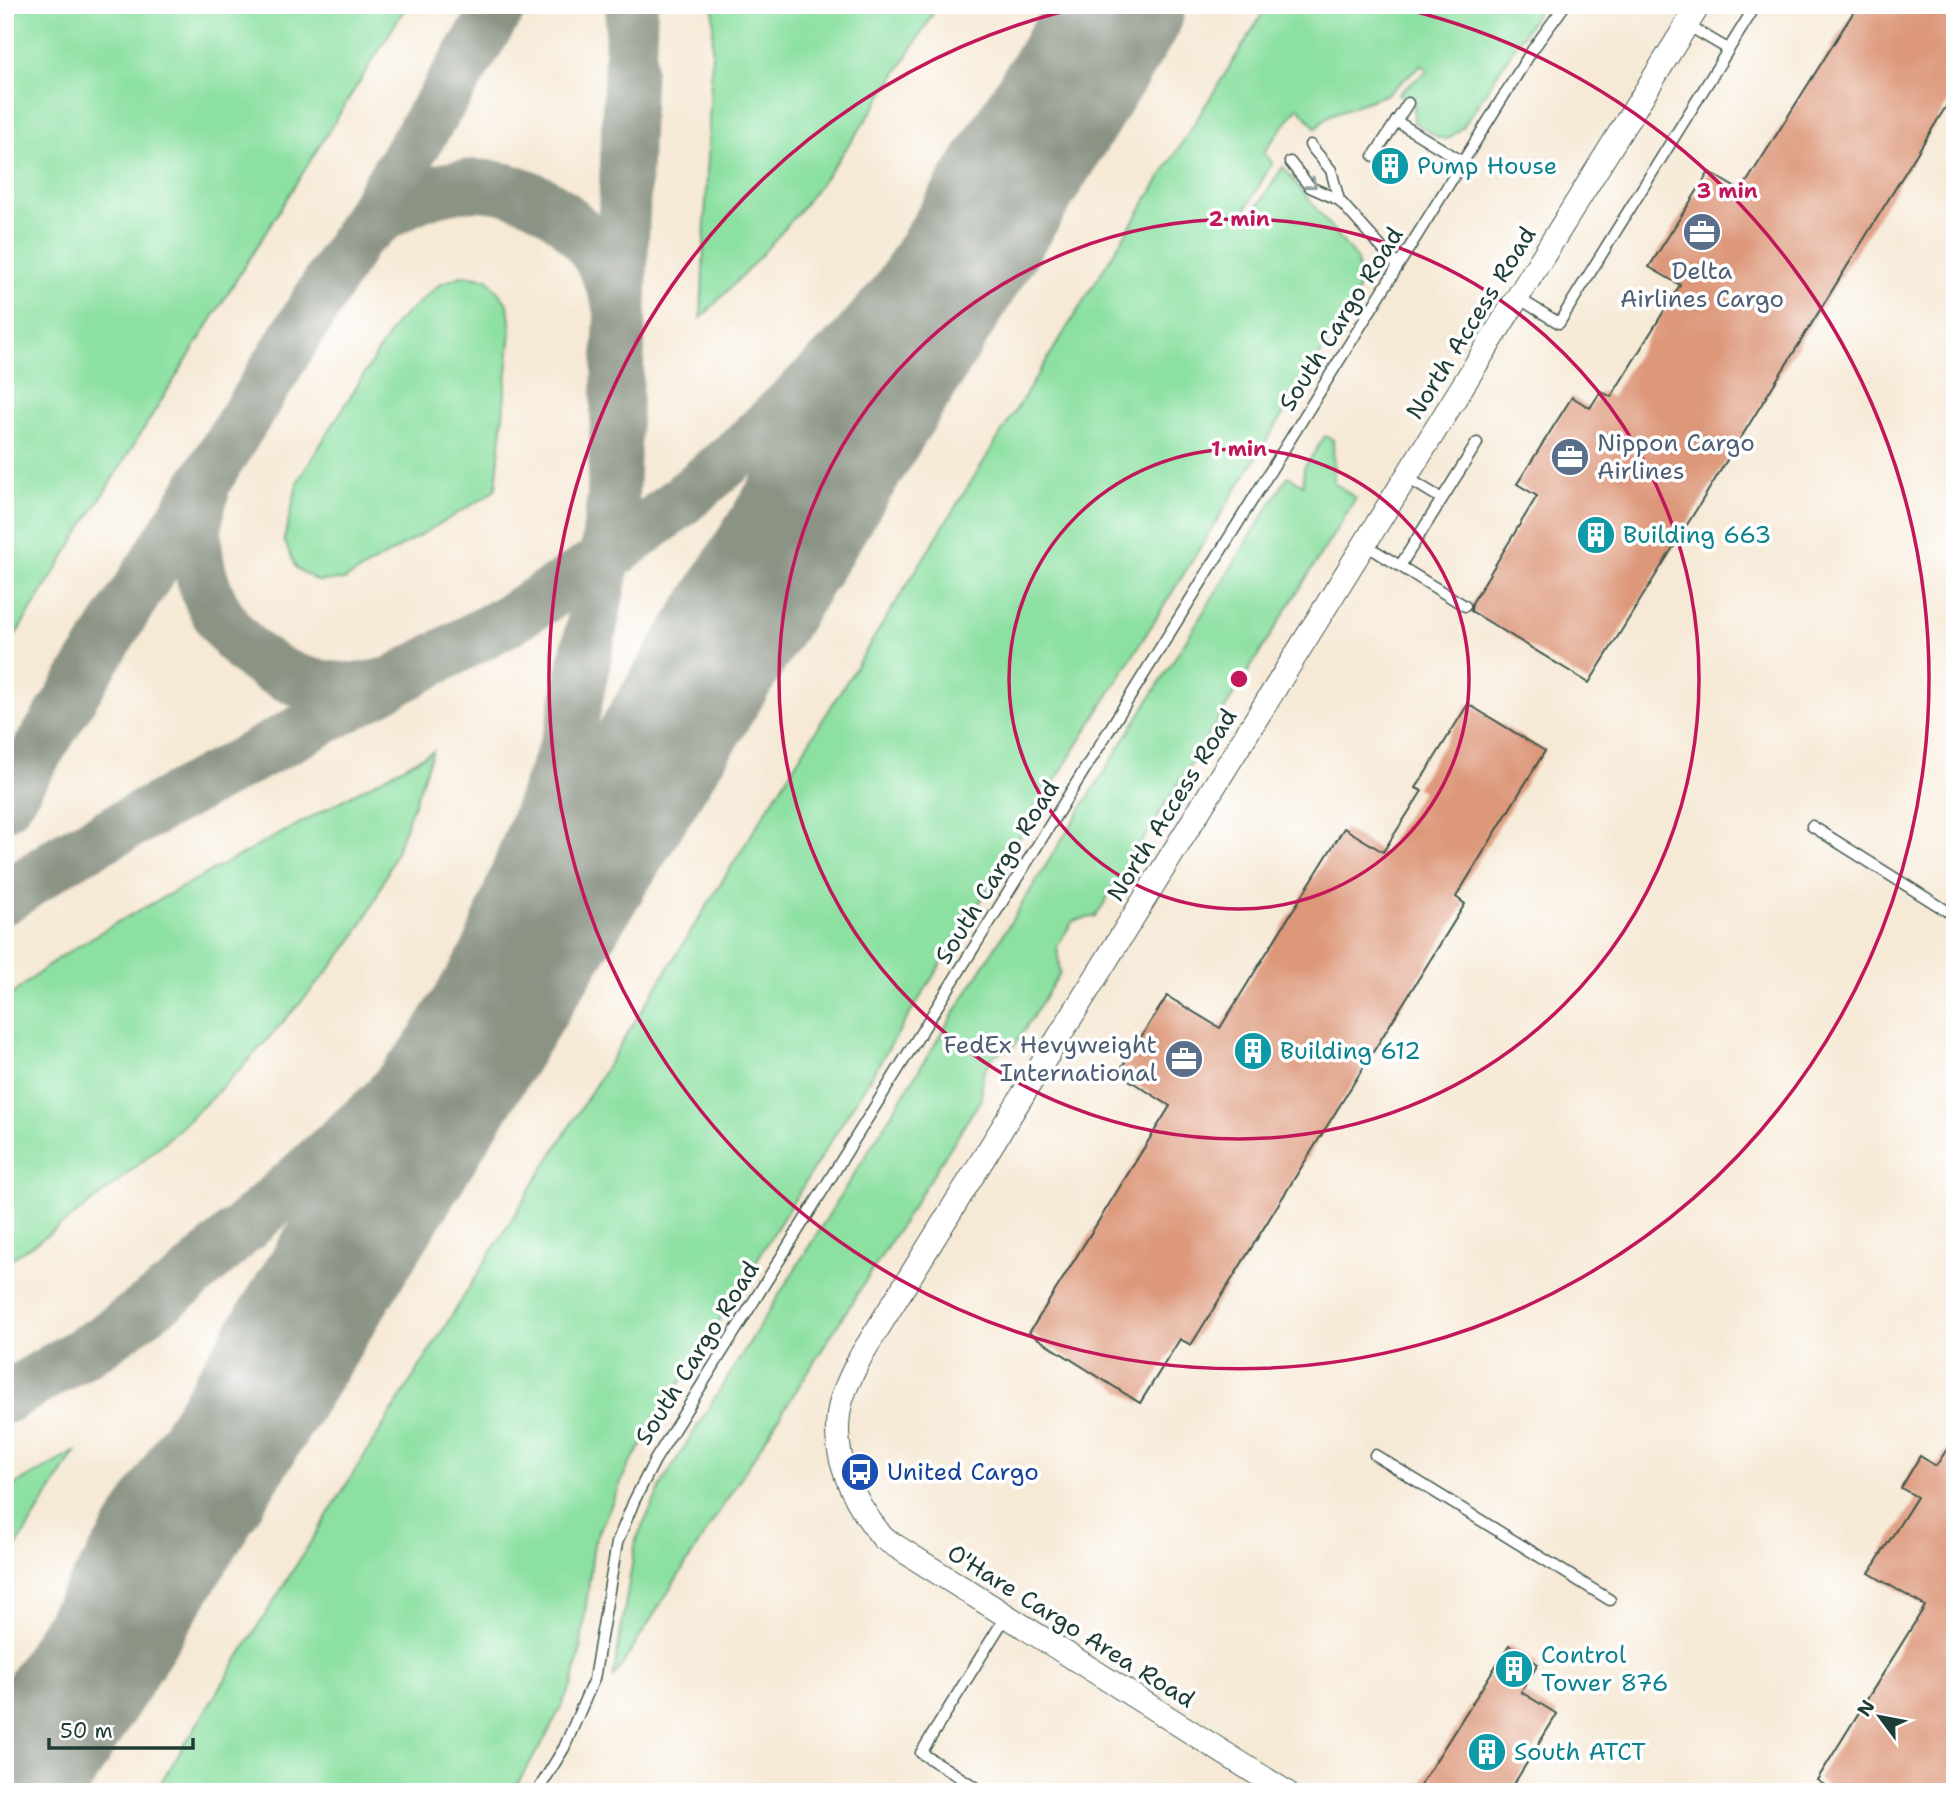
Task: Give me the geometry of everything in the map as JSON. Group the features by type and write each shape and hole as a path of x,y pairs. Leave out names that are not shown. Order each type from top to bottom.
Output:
{"street":[{"name":"North Access Road","path":"847,1485 839,1443 842,1400 862,1354 1693,15"},
{"name":"O'Hare Cargo Area Road","path":"847,1485 860,1509 883,1538 1286,1792"}],"lane":[{"name":"South Cargo Road","path":"537,1792 564,1748 594,1678 617,1543 655,1460 1533,48 1565,5"},
{"path":"1518,298 1559,323 1756,5"},
{"path":"1693,15 1728,49"},
{"path":"1374,156 1408,103"},
{"path":"1396,121 1463,162"},
{"path":"1310,145 1331,170 1339,200"},
{"path":"1290,162 1310,187 1339,200 1398,266"},
{"path":"1400,566 1477,443"},
{"path":"1406,477 1442,499"},
{"path":"1364,544 1465,606"},
{"path":"1812,826 1955,916"},
{"path":"1375,1455 1610,1600"},
{"path":"983,1792 921,1753 1006,1616"}],"green space":[{"path":"5,5 407,5 5,652"},
{"path":"714,5 938,5 881,98 818,187 776,238 701,318"},
{"path":"1268,5 1542,5 1463,127 1448,139 1439,138 1414,122 1414,105 1398,94 1427,71 1422,64 1387,94 1330,115 1316,128 1298,107 1264,152 1272,163 1245,210 1253,213 1283,167 1357,260 1360,282 1356,297 628,1467 594,1543 580,1652 572,1684 547,1735 512,1792 155,1792"},
{"path":"464,275 488,279 508,305 511,331 496,488 487,496 344,580 317,581 296,568 284,540 298,481 396,323 440,284"},
{"path":"1325,436 1333,440 1334,483 1356,498 1096,916 1073,921 1057,946 1060,973 1013,1048 995,1054 983,1073 981,1099 613,1679 636,1540 664,1480 1288,476 1303,485 1304,468"},
{"path":"433,751 376,898 352,940 330,968 259,1049 157,1148 83,1209 5,1263 5,1000 54,961 114,924"},
{"path":"75,1452 5,1565 5,1490"}],"building":[{"path":"1858,5 1955,5 1955,92 1589,683 1471,611 1472,603 1537,496 1517,484 1572,397 1590,408 1601,391 1611,397 1680,285 1649,267 1709,172 1741,191"},
{"name":"Building 612","path":"1468,704 1545,751 1456,897 1465,904 1191,1345 1180,1339 1140,1403 1029,1333 1170,1106 1118,1073 1167,996 1220,1028 1344,828 1383,852 1422,791 1416,788"},
{"path":"1955,1437 1955,1792 1835,1792 1817,1780 1925,1606 1869,1573 1917,1497 1901,1488 1920,1456 1936,1466"},
{"name":"South ATCT","path":"1509,1645 1538,1664 1521,1692 1557,1714 1509,1792 1416,1792"}],"taxiway":[{"path":"5,804 501,5"},
{"path":"290,1341 411,1125 471,994 571,729 605,559 613,497 632,5"},
{"path":"5,898 64,858 510,619 605,559 675,506 746,446 851,345 973,202 1114,5"},
{"path":"368,228 404,203 442,189 479,185 515,191 548,206 578,230 601,263 618,303"},
{"path":"203,493 197,526 198,559 206,591 221,620 242,645 267,665 297,680 343,688 383,684"},
{"path":"504,955 667,736"},
{"path":"5,1398 102,1341 184,1282 382,1104 427,1051"}],"runway":[{"path":"13,1792 1120,5"}],"place":[{"name":"Pump House","path":"1390,166"},
{"name":"Delta Airlines Cargo","path":"1702,232"},
{"name":"Nippon Cargo Airlines","path":"1570,457"},
{"name":"Building 663","path":"1596,535"},
{"name":"Building 612","path":"1253,1051"},
{"name":"FedEx Hevyweight International","path":"1184,1059"},
{"name":"United Cargo","path":"860,1472"},
{"name":"Control Tower 876","path":"1514,1669"},
{"name":"South ATCT","path":"1487,1752"}]}
